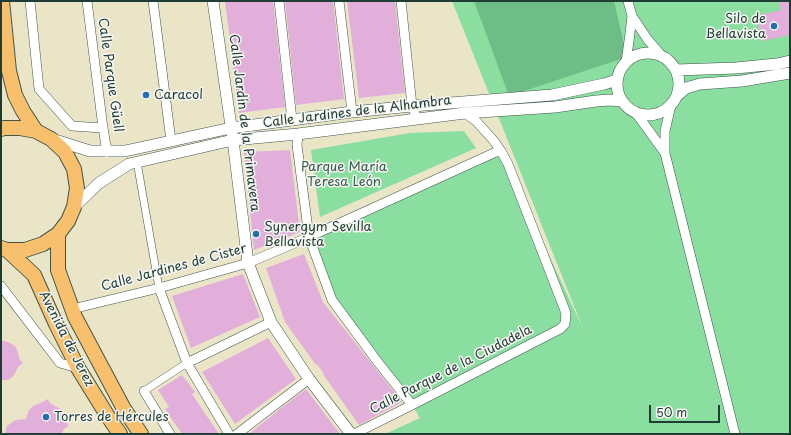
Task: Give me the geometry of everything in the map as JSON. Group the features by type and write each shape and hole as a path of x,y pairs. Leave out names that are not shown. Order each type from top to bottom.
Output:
{"main road":[{"path":"2,1 9,71 15,95 36,131"},
{"path":"1,130 20,128 36,131 51,139 65,152 74,169 77,188 74,207 68,221 58,234 43,244 25,250 4,249"},
{"name":"Avenida de Jerez","path":"58,234 58,270 74,317 124,409 141,434"},
{"name":"Avenida de Jerez","path":"4,249 34,275 78,368 120,434"}],"street":[{"path":"30,1 39,89 72,126 103,128"},
{"name":"Calle Parque Güell","path":"87,1 107,152"},
{"path":"153,1 172,141"},
{"name":"Calle Jardín de la Primavera","path":"213,1 248,263 271,322 309,379 351,434"},
{"path":"279,1 292,120"},
{"path":"339,1 352,112"},
{"path":"401,1 412,106 415,110 414,117 409,120"},
{"path":"628,1 632,16 648,40 676,70 678,78 679,85 665,131 665,153 735,434"},
{"path":"626,62 632,16"},
{"path":"662,56 653,53 643,53 634,56 626,62 620,70 617,80 618,95 628,108 636,113 645,115 663,111 686,88 700,84 742,81 790,73"},
{"path":"676,70 736,68 777,64 790,61"},
{"name":"Calle Jardines de la Alhambra","path":"51,139 90,151 125,151 231,128 352,112 453,102 552,95 617,80"},
{"path":"465,113 555,107 596,101 622,101"},
{"name":"Calle Jardines de la Alhambra","path":"74,207 99,183 129,164 137,162 232,140 298,134 465,113 486,130 494,140 508,164 566,313 565,324 560,329"},
{"path":"636,113 665,153"},
{"path":"298,134 297,145 309,237 332,300 412,405"},
{"name":"Calle Jardines de Cister","path":"72,309 159,288 248,263 501,151"},
{"path":"137,162 159,288 187,363 230,434"},
{"path":"1,286 60,363 78,368"},
{"path":"170,434 144,391 187,363 271,322"},
{"name":"Calle Parque de la Ciudadela","path":"354,434 560,329"},
{"path":"237,434 309,379"}],"green space":[{"path":"452,1 790,1 790,434 385,434 420,418 412,405 332,300 309,237 501,151 584,331"},
{"path":"474,1 614,1 627,57 509,96"},
{"name":"Parque María Teresa León","path":"464,131 476,148 320,217 311,150 410,133"}],"building":[{"path":"225,1 273,1 285,107 239,113"},
{"path":"285,1 333,1 344,99 296,105"},
{"path":"347,1 395,1 405,93 359,98"},
{"name":"Silo de Bellavista","path":"779,1 790,1 790,35 762,41 756,16 781,10"},
{"path":"290,150 300,232 254,250 244,152"},
{"path":"304,254 323,302 402,402 359,425 317,364 316,365 285,322 266,268"},
{"path":"243,274 260,317 191,348 172,296"},
{"path":"268,338 296,379 235,424 202,372"},
{"path":"1,340 15,346 20,360 23,363 18,367 10,379 6,380 1,380"},
{"path":"182,375 195,392 192,394 219,434 182,434 165,409 169,407 158,390"},
{"path":"306,389 340,434 249,434 285,405"},
{"name":"Torres de Hércules","path":"47,399 51,404 61,409 69,426 64,429 62,434 5,434 7,426 16,420 26,419 29,410 33,406"}],"place":[{"name":"Silo de Bellavista","path":"774,26"},
{"name":"Caracol","path":"146,95"},
{"name":"Synergym Sevilla Bellavista","path":"256,234"},
{"name":"Torres de Hércules","path":"46,417"}]}
